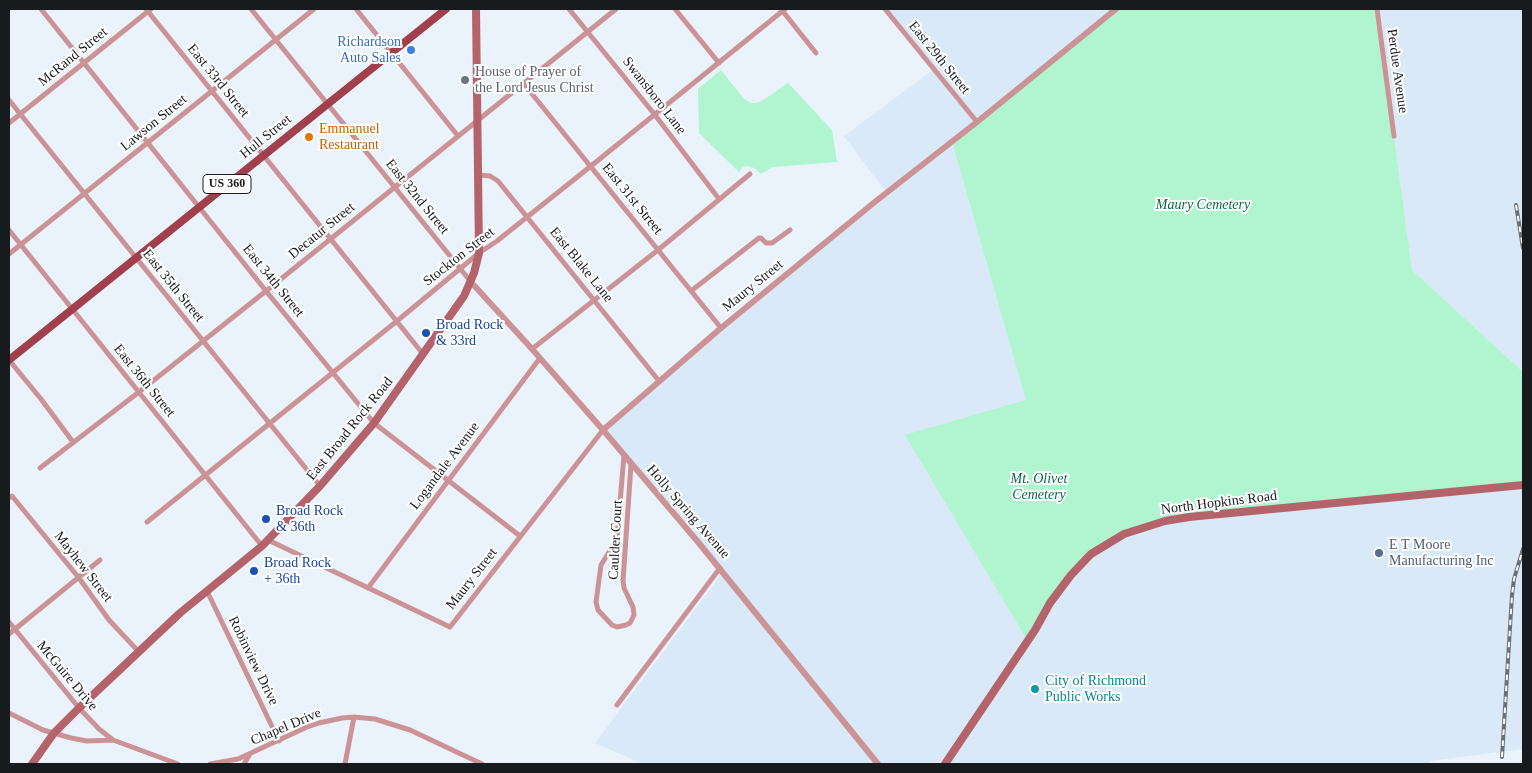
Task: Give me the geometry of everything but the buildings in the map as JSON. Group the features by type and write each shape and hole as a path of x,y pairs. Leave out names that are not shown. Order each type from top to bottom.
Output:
{"main road":[{"name":"Hull Street","path":"9,360 446,9"},
{"name":"East Broad Rock Road","path":"32,764 54,733 79,708 180,613 265,543 320,486 374,423 464,296 471,282 479,253 476,9"},
{"name":"North Hopkins Road","path":"944,764 1035,630 1050,603 1071,575 1092,554 1124,534 1165,521 1189,517 1523,485"}],"street":[{"name":"East 34th Street","path":"41,9 374,423 520,536"},
{"name":"East 32nd Street","path":"252,9 471,282"},
{"name":"Lawson Street","path":"9,254 314,9"},
{"path":"356,9 458,136"},
{"name":"Swansboro Lane","path":"569,9 720,199"},
{"name":"Decatur Street","path":"40,468 266,291 616,9"},
{"path":"675,9 719,63"},
{"path":"783,9 816,53"},
{"name":"Stockton Street","path":"147,522 479,253 592,166 783,9"},
{"name":"East 29th Street","path":"885,9 977,122"},
{"name":"Maury Street","path":"450,627 603,430 721,328 1116,9"},
{"name":"Perdue Avenue","path":"1377,9 1394,136"},
{"name":"McRand Street","path":"9,123 148,10"},
{"name":"East 33rd Street","path":"148,10 423,354"},
{"name":"East 31st Street","path":"524,84 721,328"},
{"name":"East 35th Street","path":"9,100 320,486"},
{"path":"532,349 658,250 750,174"},
{"name":"East Blake Lane","path":"479,175 490,176 498,181 659,381"},
{"name":"East 36th Street","path":"9,230 206,475 265,543 368,588 450,627"},
{"path":"692,291 759,238 766,243 772,243 790,230"},
{"name":"Holly Spring Avenue","path":"471,282 603,430 720,568 878,764"},
{"name":"Logandale Avenue","path":"368,588 540,358"},
{"path":"9,360 74,442"},
{"name":"Caulder Court","path":"624,455 617,539 601,564 596,602 598,610 612,625 617,627 626,625 633,619 634,615 633,607 624,588 623,581 632,465"},
{"name":"Mayhew Street","path":"10,497 78,578 109,620 138,652"},
{"path":"9,634 100,560"},
{"path":"616,705 720,568"},
{"name":"Robinview Drive","path":"207,590 279,740"},
{"name":"McGuire Drive","path":"9,622 89,720 113,740 178,764"},
{"name":"McGuire Drive","path":"9,713 43,730 54,733 87,741 113,740"},
{"path":"345,764 354,717"},
{"name":"Chapel Drive","path":"210,764 238,759 319,723 354,717 375,719 410,730 478,763"},
{"path":"244,764 250,754"}],"shaded area":[{"path":"885,9 1117,9 952,142 1027,401 1055,598 1090,556 1140,529 1168,522 1523,484 1523,749 1430,761 1430,764 643,764 595,743 723,572 602,430 725,325 888,195 844,136 934,69"},
{"path":"1377,9 1523,9 1523,372 1412,270"}],"green space":[{"name":"Maury Cemetery","path":"1117,9 1377,9 1412,270 1523,372 1523,484 1197,516 1140,529 1090,556 1071,577 1027,640 905,435 1026,400 952,142"},
{"path":"721,70 744,99 751,103 762,101 788,83 832,130 837,162 773,167 761,174 748,166 743,167 739,172 699,133 698,89"}],"railway":[{"path":"1516,205 1523,248"},
{"path":"1502,757 1512,595 1514,579 1523,549"}],"place":[{"name":"Richardson Auto Sales","path":"411,50"},
{"name":"House of Prayer of the Lord Jesus Christ","path":"465,80"},
{"name":"Emmanuel Restaurant","path":"309,137"},
{"name":"Broad Rock & 33rd","path":"426,333"},
{"name":"Broad Rock & 36th","path":"266,519"},
{"name":"E T Moore Manufacturing Inc","path":"1379,553"},
{"name":"Broad Rock + 36th","path":"254,571"},
{"name":"City of Richmond Public Works","path":"1035,689"}],"park label":[{"name":"Mt. Olivet Cemetery","path":"1039,488"}]}
